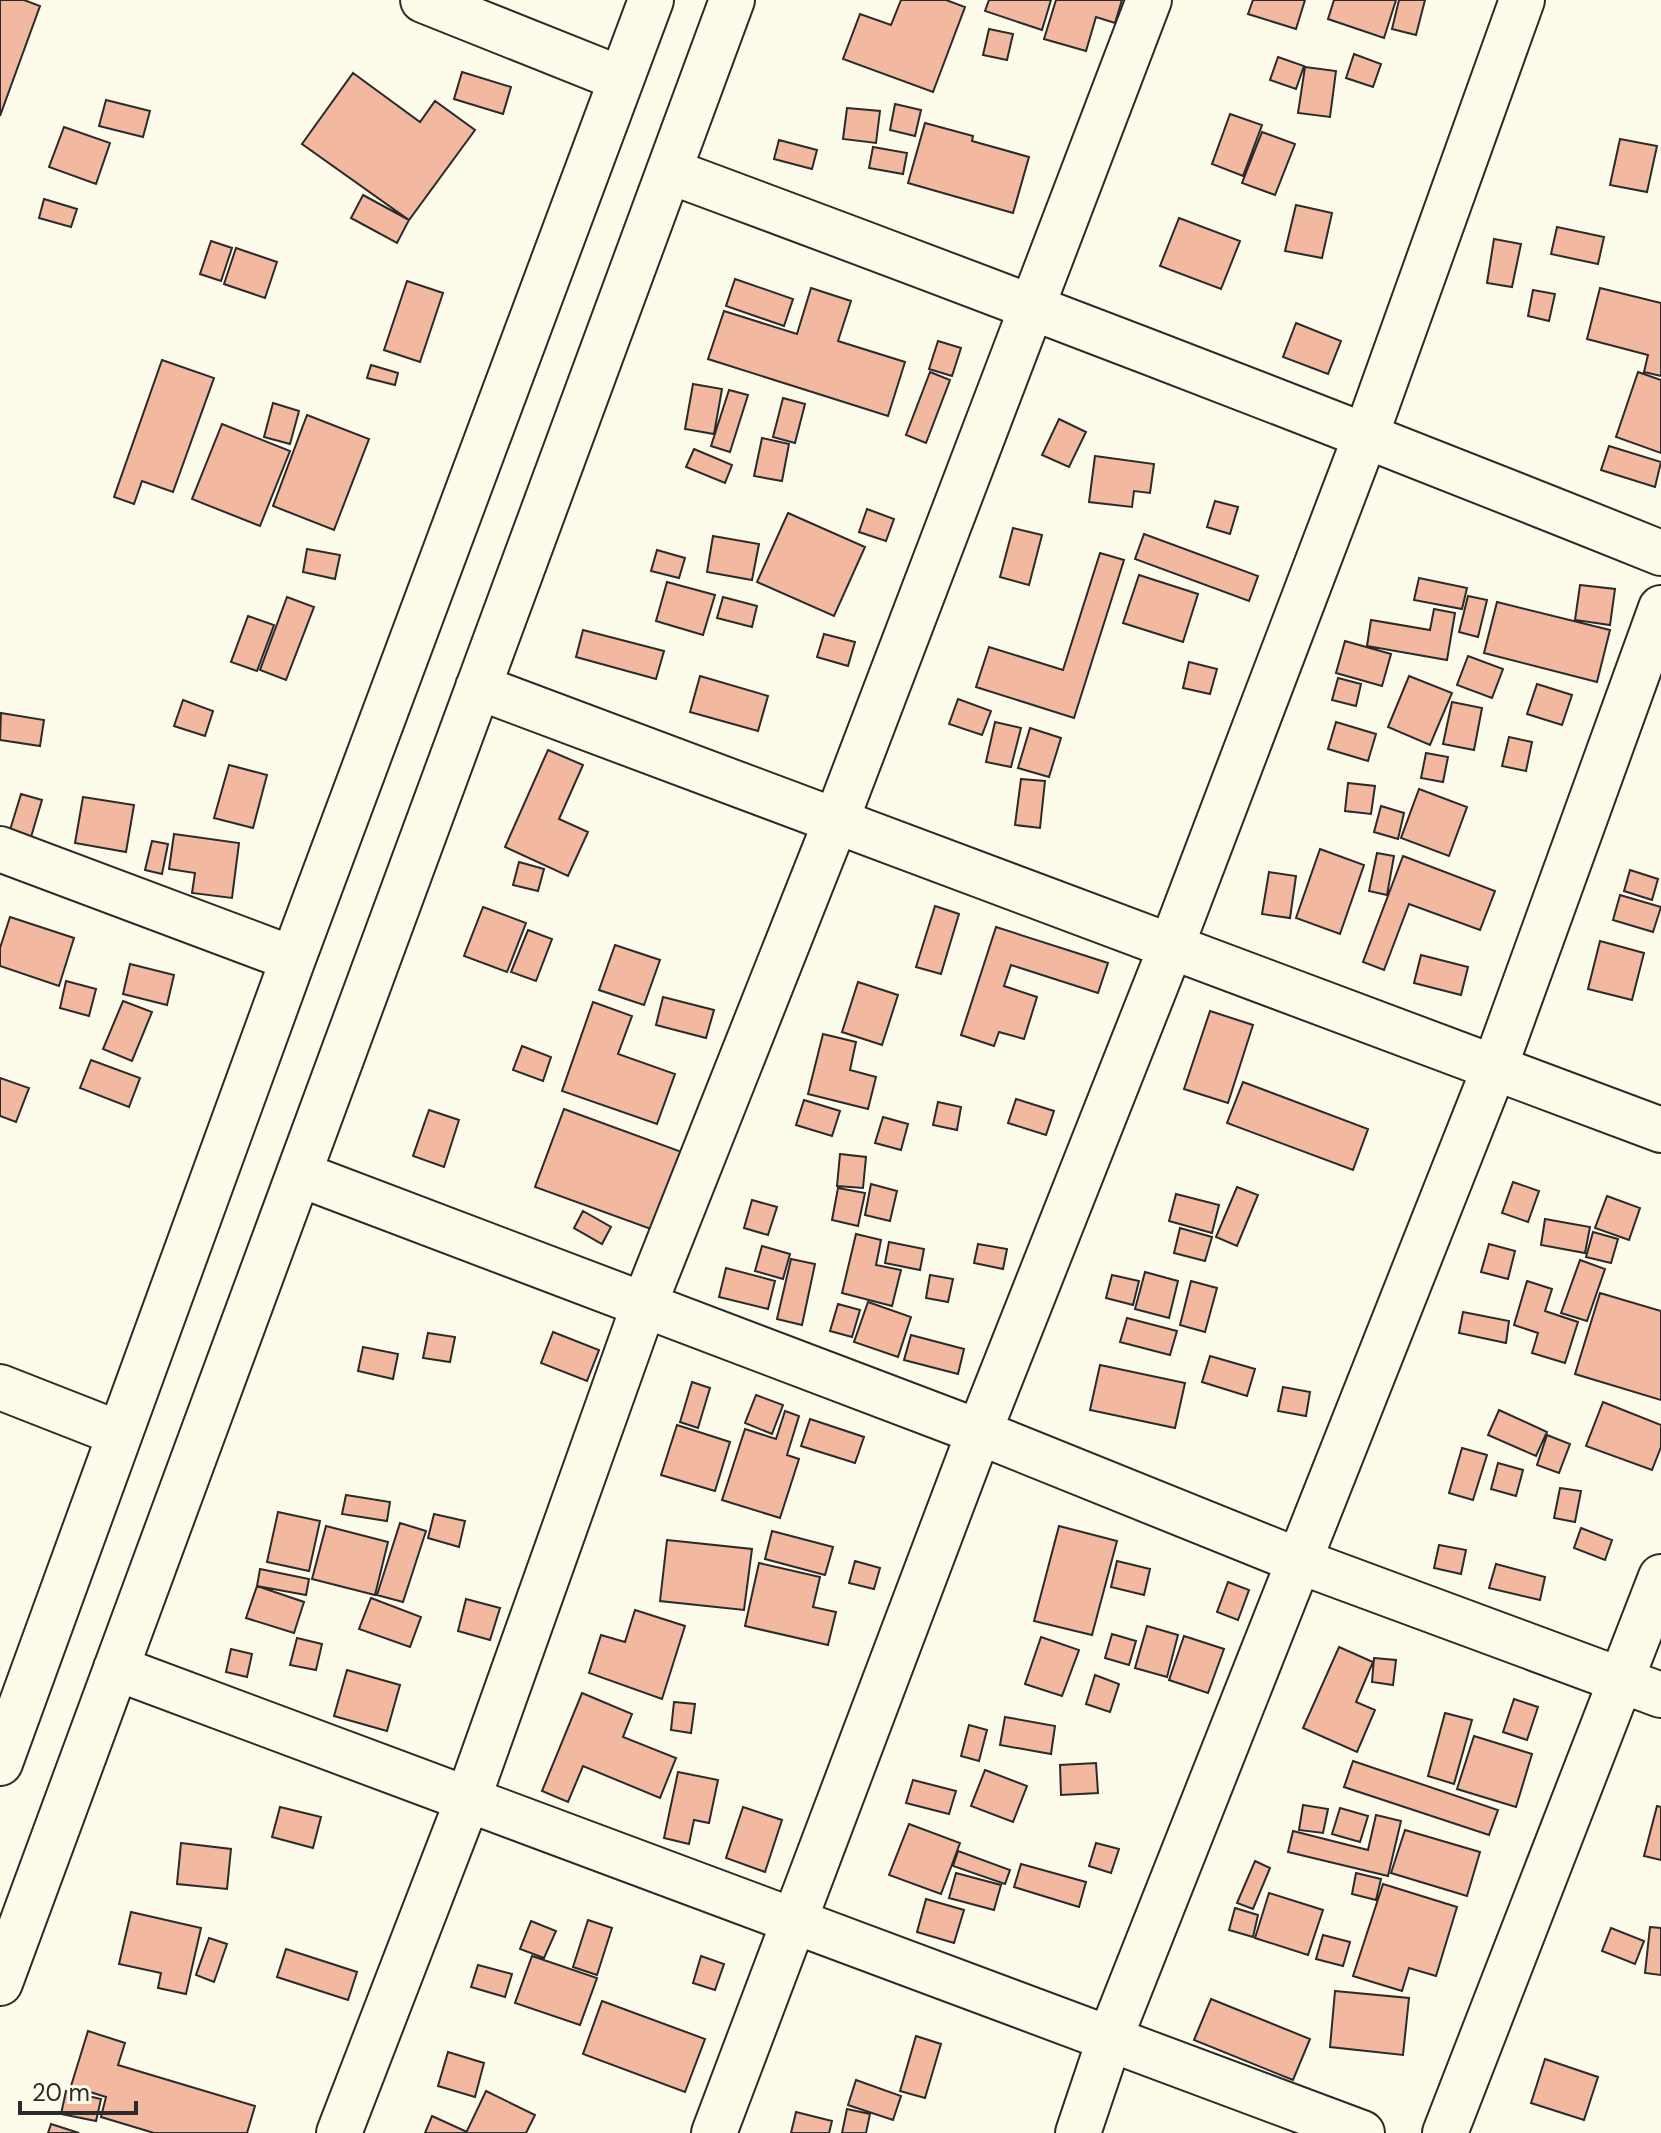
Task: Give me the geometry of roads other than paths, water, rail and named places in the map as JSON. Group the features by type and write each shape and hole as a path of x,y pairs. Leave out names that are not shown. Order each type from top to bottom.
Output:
{"street":[{"path":"423,0 621,79"},
{"path":"0,1763 293,959 651,0"},
{"path":"0,1983 732,0"},
{"path":"339,2133 468,1799 644,1305 836,821 1149,0"},
{"path":"714,2133 979,1432 1171,947 1366,435 1522,0"},
{"path":"669,171 1366,435 1661,553"},
{"path":"1078,2133 1110,2038 1494,1069 1661,608"},
{"path":"478,687 1661,1130"},
{"path":"0,849 293,959"},
{"path":"299,1174 979,1432 1299,1561 1642,1688"},
{"path":"0,1387 120,1434"},
{"path":"1445,2133 1642,1688 1661,1577"},
{"path":"116,1668 1362,2133"}]}
